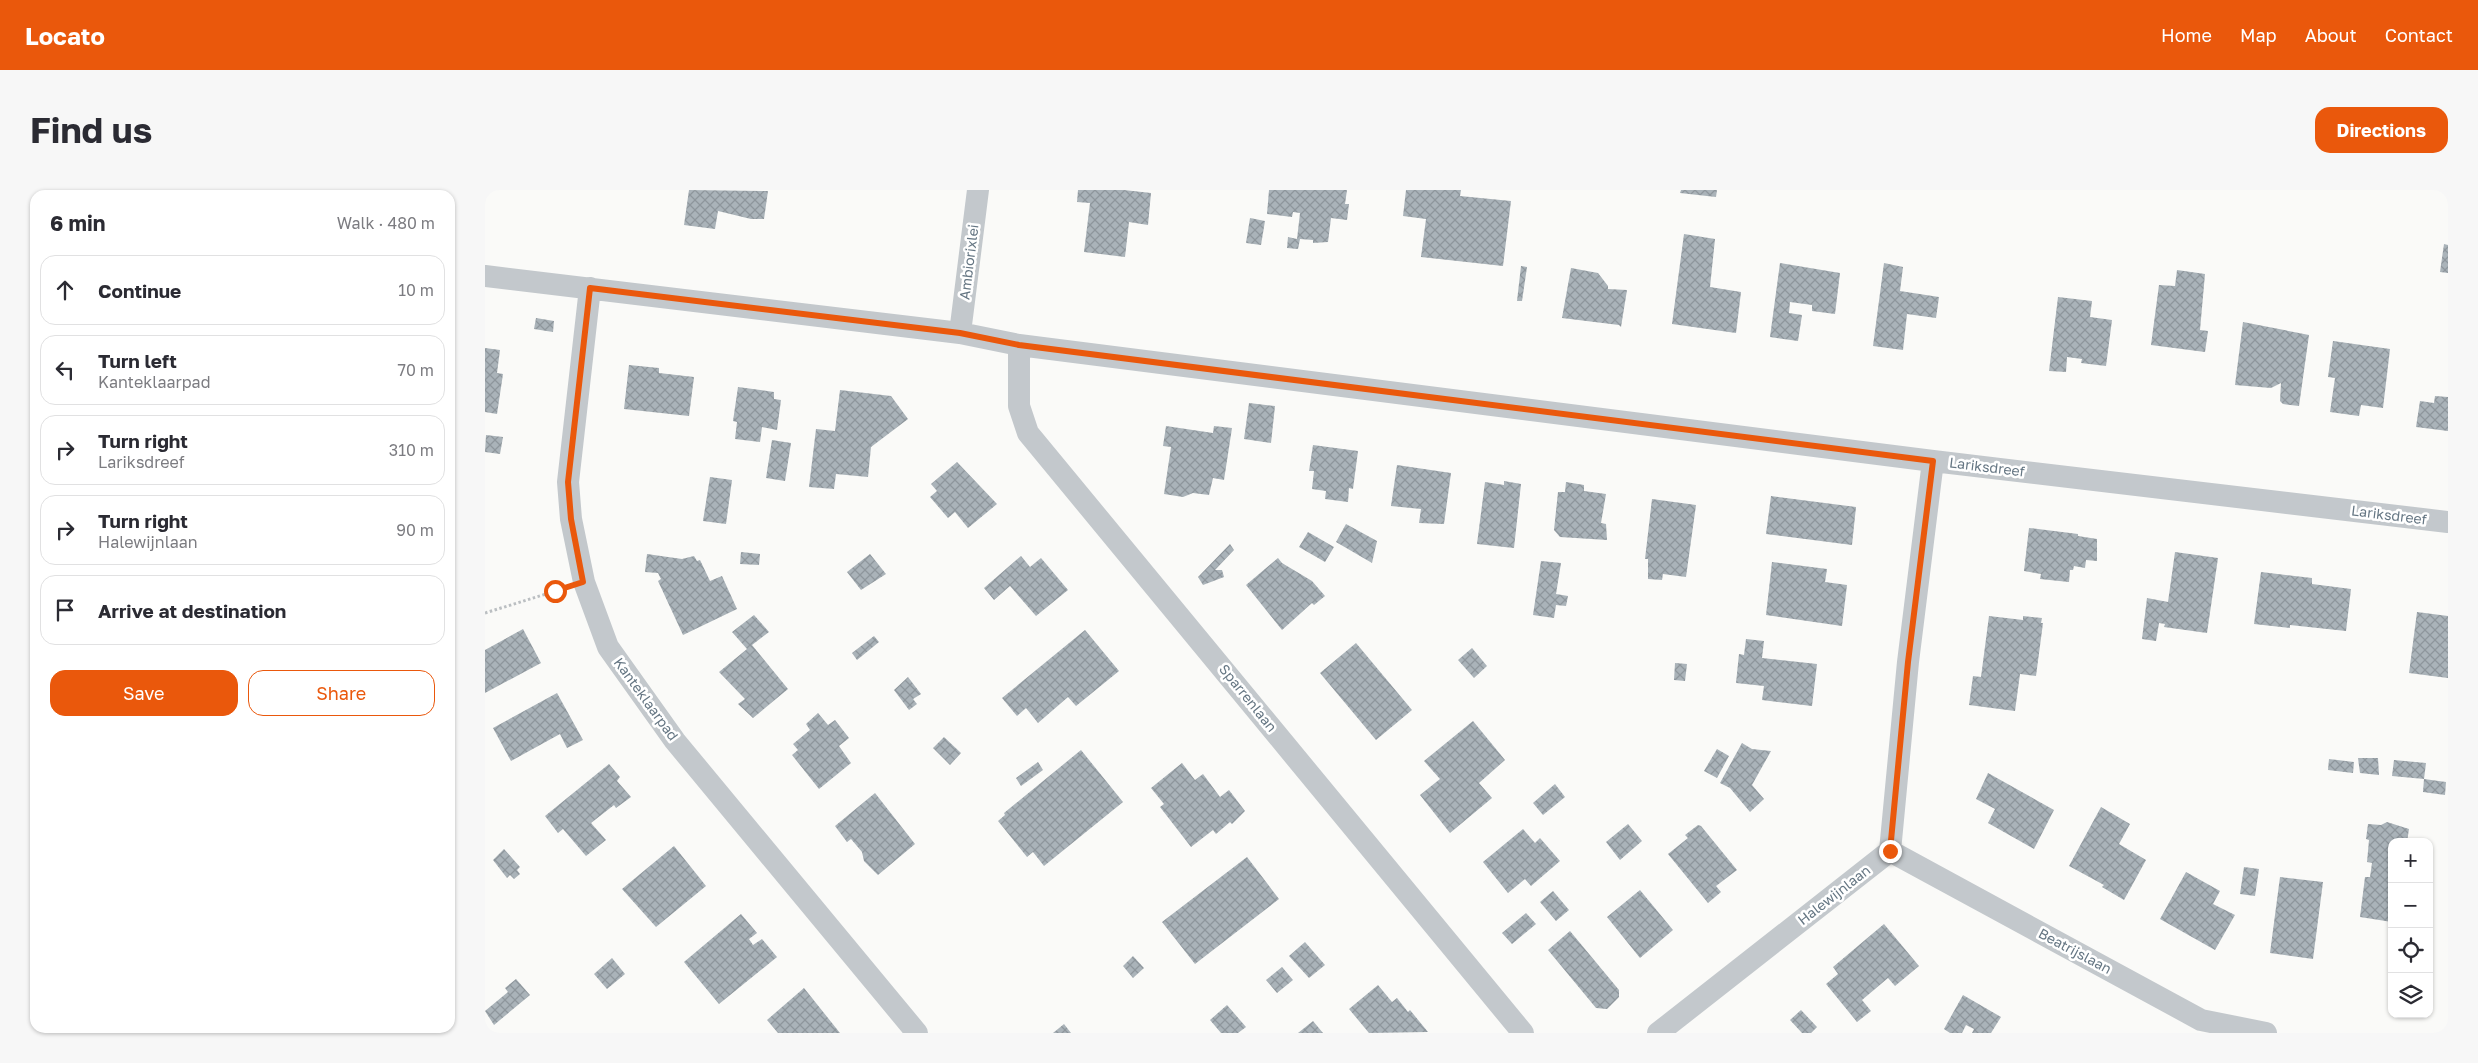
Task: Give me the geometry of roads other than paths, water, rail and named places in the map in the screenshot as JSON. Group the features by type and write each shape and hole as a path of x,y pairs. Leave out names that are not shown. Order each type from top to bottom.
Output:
{"street":[{"name":"Ambiorixlei","path":"960,333 978,190"},
{"name":"Lariksdreef","path":"485,276 960,333 1019,345 1933,461 2448,522"},
{"name":"Kanteklaarpad","path":"590,288 568,482 571,519 583,582 608,647 675,741 917,1033"},
{"name":"Sparrenlaan","path":"1019,345 1019,406 1028,433 1523,1033"},
{"path":"1890,851 1908,662 1933,461"},
{"name":"Halewijnlaan","path":"1658,1033 1890,851"},
{"name":"Beatrijslaan","path":"1890,851 2201,1020 2266,1033"}]}
